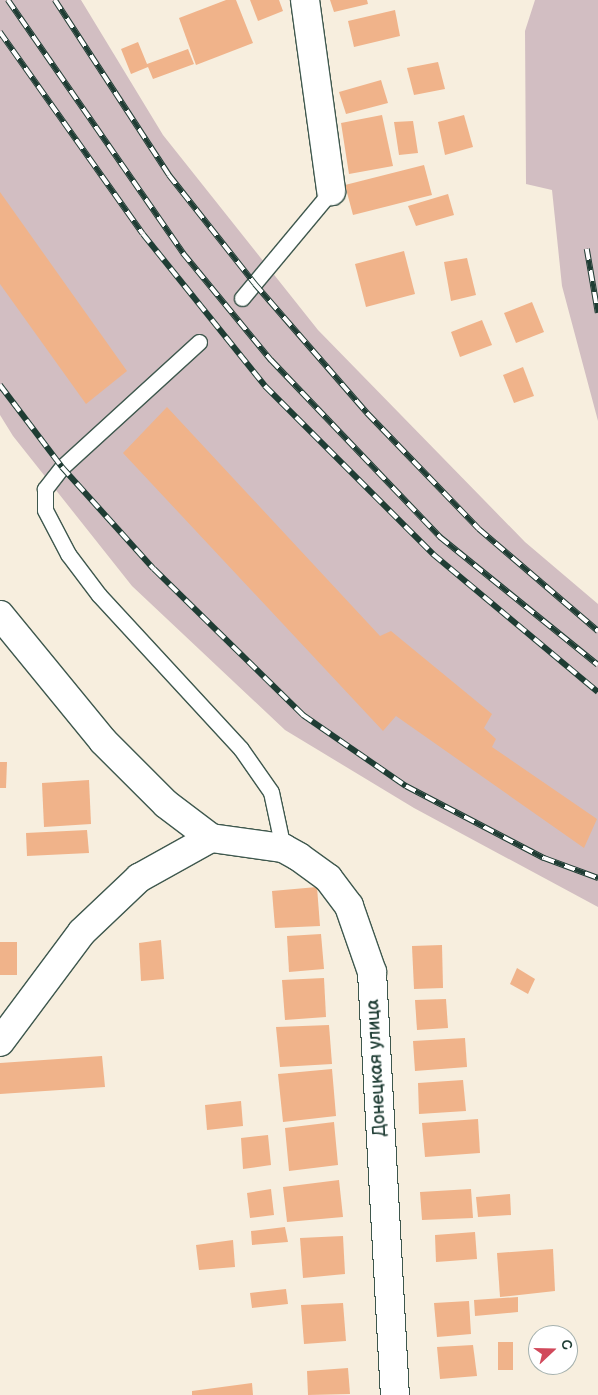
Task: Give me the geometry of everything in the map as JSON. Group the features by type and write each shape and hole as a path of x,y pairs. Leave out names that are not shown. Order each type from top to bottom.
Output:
{"street":[{"path":"305,0 331,191"},
{"path":"0,615 103,741 166,804 211,838 139,878 82,932 0,1042"},
{"name":"Донецкая улица","path":"211,838 283,848 328,878 349,906 372,972 395,1395"}],"lane":[{"path":"242,298 331,191"},
{"path":"199,342 62,467 45,489 45,510 68,554 99,595 241,749 270,792 283,848"}],"shaded area":[{"path":"0,0 81,0 163,135 318,330 525,542 598,604 598,907 414,808 285,730 132,586 13,436 0,415"},
{"path":"535,0 598,0 598,421 562,286 552,190 526,184 525,31"}],"building":[{"path":"226,0 236,0 253,43 196,65 179,18"},
{"path":"250,0 279,0 283,11 258,21"},
{"path":"330,0 367,0 368,4 334,12"},
{"path":"395,10 400,36 354,47 348,21"},
{"path":"138,42 147,64 188,49 194,64 153,79 148,67 131,74 121,49"},
{"path":"438,62 445,89 414,95 407,68"},
{"path":"381,80 388,103 346,114 339,92"},
{"path":"382,115 393,166 349,174 341,123"},
{"path":"464,115 473,147 445,155 438,122"},
{"path":"413,121 418,153 399,155 394,122"},
{"path":"424,165 432,195 353,215 345,185"},
{"path":"0,192 127,371 86,404 0,284"},
{"path":"448,194 454,215 416,226 408,206"},
{"path":"404,251 415,294 366,307 355,264"},
{"path":"467,258 476,295 451,301 444,262"},
{"path":"532,302 544,332 516,343 504,313"},
{"path":"482,320 492,345 460,357 451,332"},
{"path":"523,367 534,396 514,403 503,375"},
{"path":"167,407 380,636 391,631 492,714 484,728 496,739 492,747 597,819 584,848 396,716 383,731 123,453"},
{"path":"0,762 7,762 6,788 0,788"},
{"path":"89,780 91,824 44,827 42,783"},
{"path":"87,830 89,853 27,856 26,833"},
{"path":"317,887 320,926 275,928 272,891"},
{"path":"321,934 324,969 289,972 287,936"},
{"path":"161,940 164,979 141,981 139,943"},
{"path":"0,942 17,942 17,975 0,975"},
{"path":"442,945 443,988 414,989 412,946"},
{"path":"517,968 535,979 528,994 510,984"},
{"path":"324,978 326,1017 285,1020 282,980"},
{"path":"446,999 448,1028 417,1030 415,1000"},
{"path":"329,1025 332,1064 280,1067 276,1027"},
{"path":"465,1038 467,1067 415,1071 413,1041"},
{"path":"102,1056 105,1087 0,1094 0,1063"},
{"path":"332,1069 336,1116 283,1122 278,1074"},
{"path":"463,1080 466,1111 419,1114 418,1083"},
{"path":"241,1101 243,1126 207,1130 205,1105"},
{"path":"478,1119 480,1153 425,1157 422,1123"},
{"path":"334,1122 338,1165 289,1171 285,1128"},
{"path":"268,1135 271,1165 243,1169 241,1138"},
{"path":"339,1180 343,1217 287,1222 283,1187"},
{"path":"271,1189 274,1215 250,1218 247,1193"},
{"path":"471,1189 473,1218 422,1220 420,1192"},
{"path":"510,1194 511,1215 478,1217 476,1197"},
{"path":"285,1227 288,1242 252,1245 251,1231"},
{"path":"475,1232 477,1259 436,1262 435,1235"},
{"path":"343,1236 345,1274 303,1278 300,1238"},
{"path":"233,1240 235,1267 199,1270 196,1245"},
{"path":"553,1249 555,1291 500,1297 497,1253"},
{"path":"286,1289 288,1304 252,1308 250,1293"},
{"path":"518,1297 518,1312 475,1316 474,1300"},
{"path":"469,1301 471,1334 437,1337 434,1303"},
{"path":"343,1303 346,1341 304,1344 301,1305"},
{"path":"498,1342 513,1342 513,1370 498,1370"},
{"path":"473,1345 477,1376 440,1379 437,1347"},
{"path":"348,1368 350,1394 308,1395 307,1371"},
{"path":"252,1383 253,1395 192,1395 192,1391"}],"railway":[{"path":"8,0 183,253 271,360 440,537 598,665"},
{"path":"55,0 169,175 255,284 367,413 479,529 598,631"},
{"path":"0,32 143,234 265,386 433,554 598,692"},
{"path":"587,249 598,313"},
{"path":"0,385 62,467 154,569 303,715 406,786 544,858 598,878"}]}
